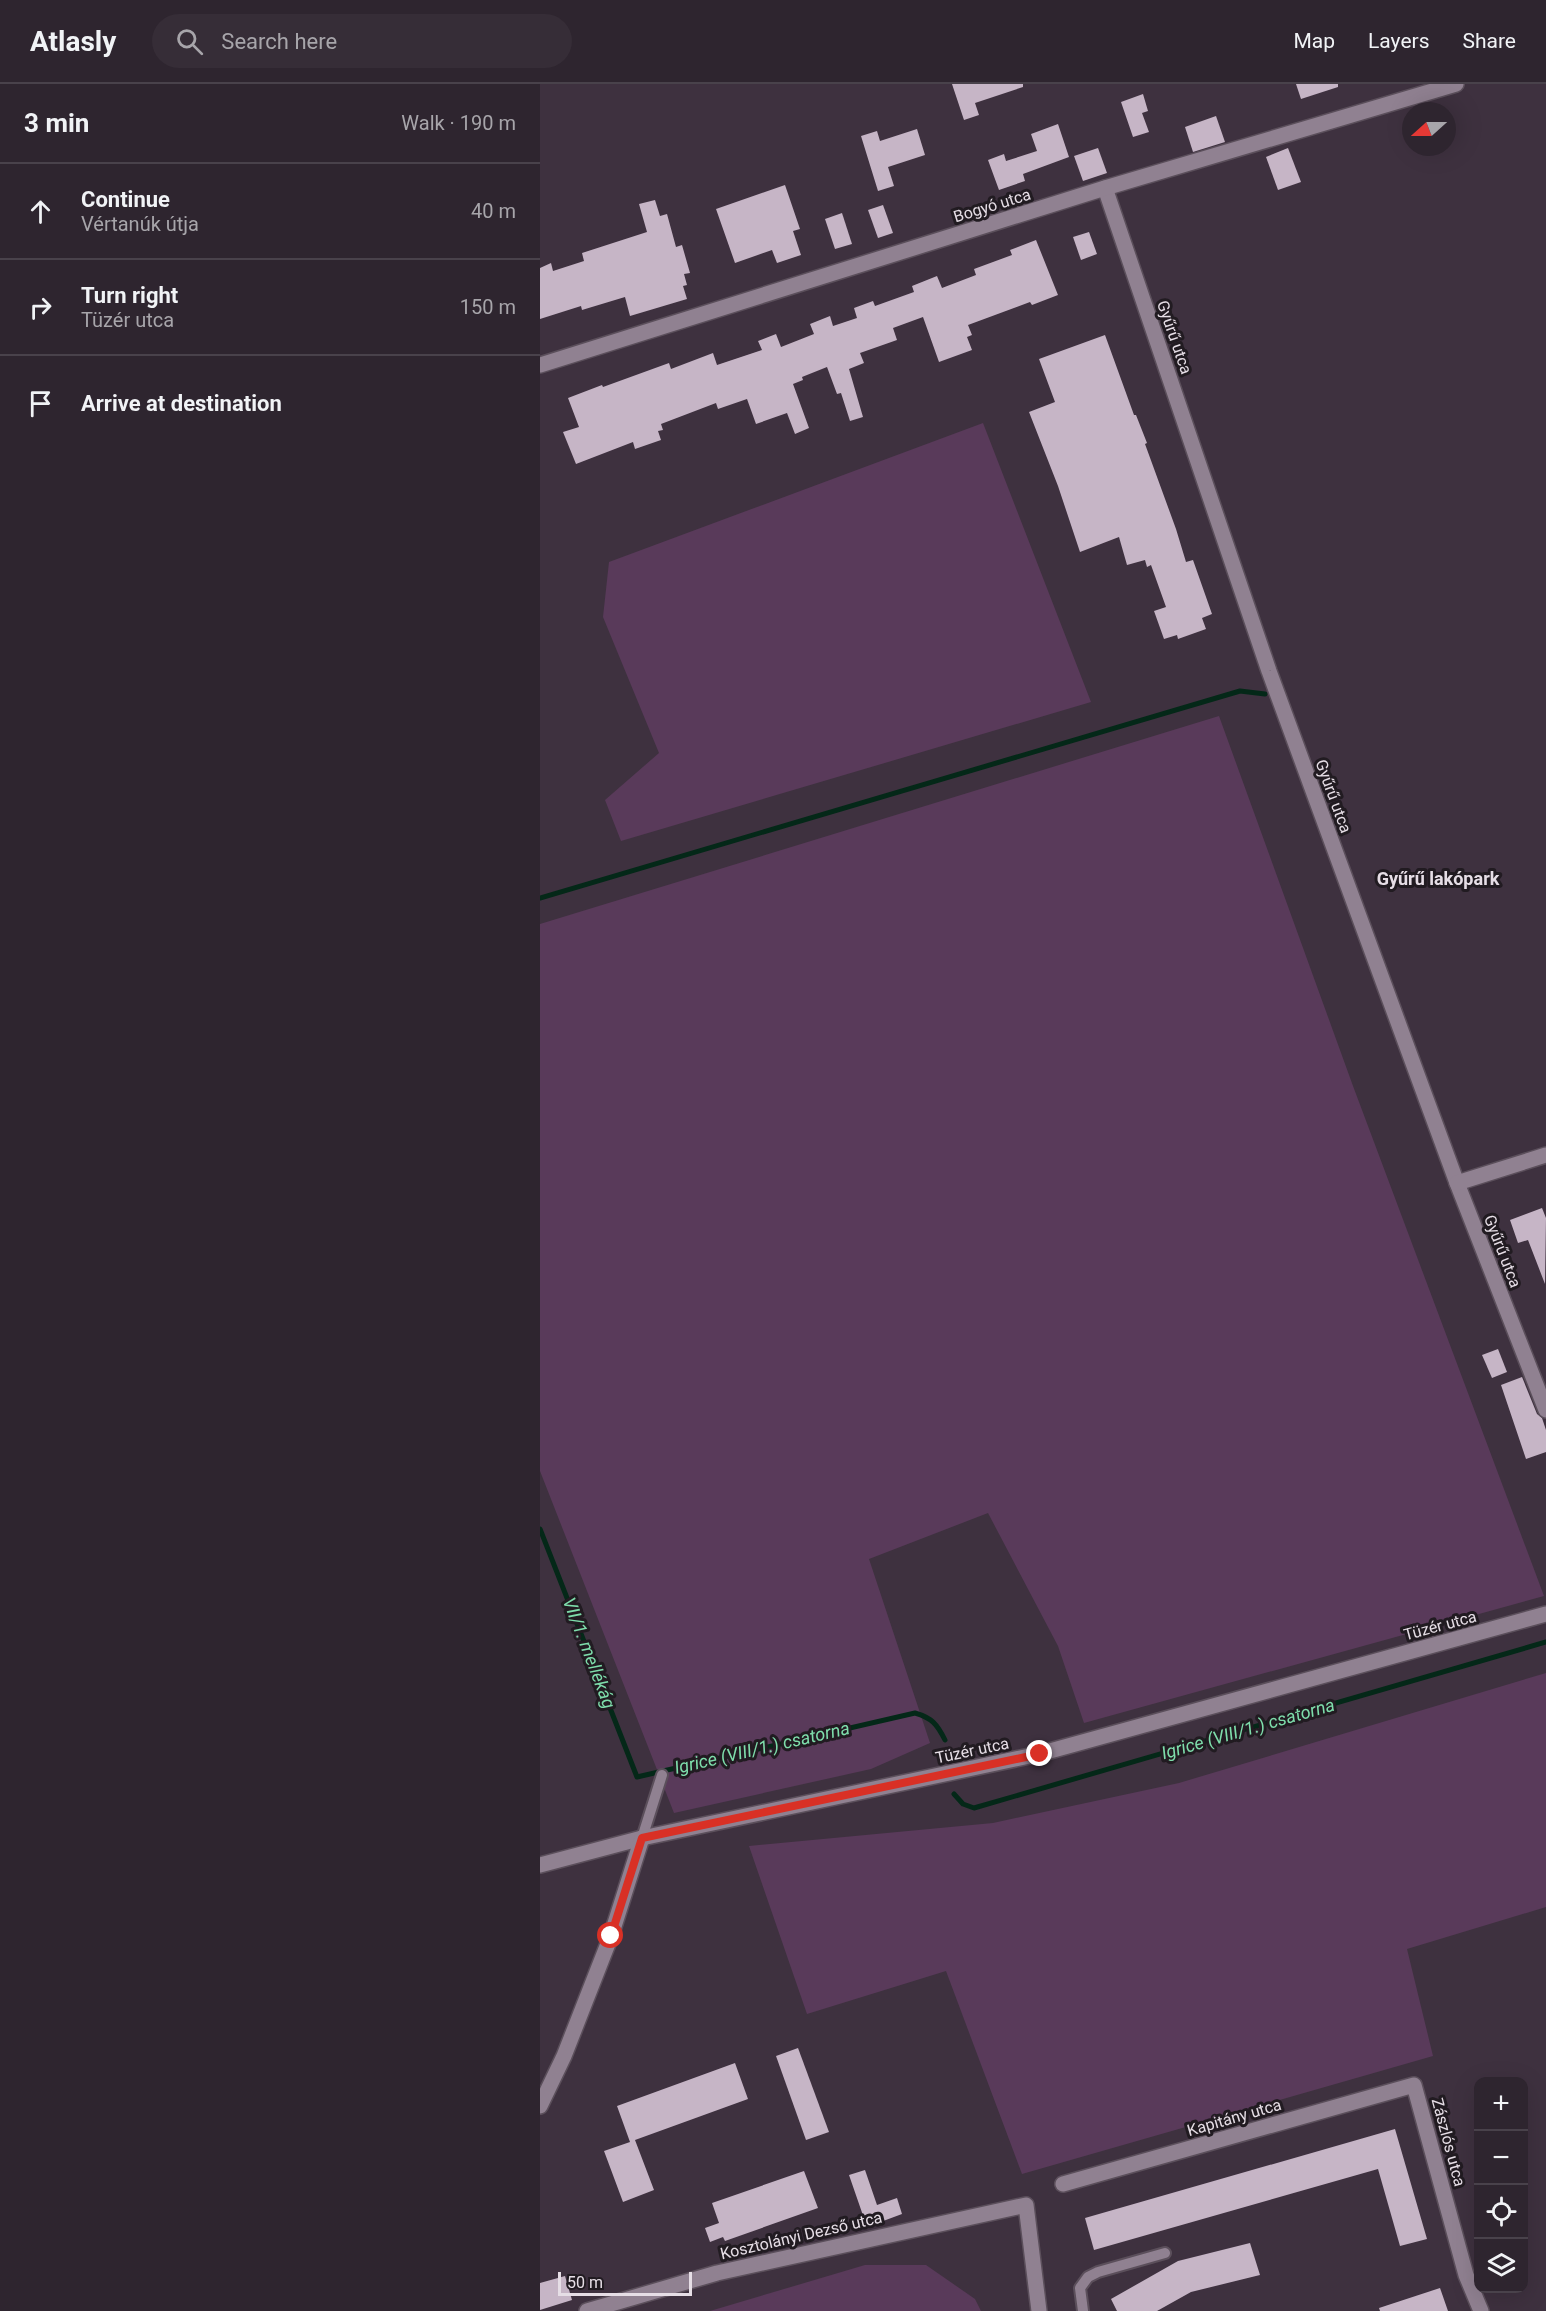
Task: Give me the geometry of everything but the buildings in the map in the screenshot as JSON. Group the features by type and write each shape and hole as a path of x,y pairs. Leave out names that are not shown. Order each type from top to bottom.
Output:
{"street":[{"name":"Bogyó utca","path":"540,365 1106,188 1456,84"},
{"name":"Gyűrű utca","path":"1106,188 1269,671 1457,1183 1546,1410"},
{"path":"1457,1183 1546,1155"},
{"name":"Tüzér utca","path":"540,1865 642,1838 1040,1754 1546,1614"},
{"path":"540,2106 564,2056 611,1936 642,1838"},
{"name":"Kapitány utca","path":"1064,2184 1414,2085"},
{"name":"Zászlós utca","path":"1414,2085 1466,2275 1481,2311"},
{"name":"Kosztolányi Dezső utca","path":"587,2311 717,2273 1026,2205 1039,2311"}],"lane":[{"path":"642,1838 662,1775"},
{"path":"1083,2311 1080,2288 1088,2277 1165,2253"}],"shaded area":[{"path":"983,423 1091,702 621,841 605,800 659,753 603,617 609,562"},
{"path":"1219,716 1353,1086 1544,1596 1084,1723 1058,1646 988,1513 869,1559 930,1743 871,1769 674,1813 540,1471 540,924"},
{"path":"1546,1673 1546,1907 1407,1949 1433,2056 1022,2174 946,1971 807,2014 749,1846 993,1823 1179,1783"},
{"path":"865,2265 926,2265 975,2299 981,2311 710,2311"}],"waterway":[{"path":"540,898 1240,691 1265,694"},
{"name":"Igrice (VIII/1.) csatorna","path":"540,1529 637,1777 915,1713 933,1722 945,1740"},
{"name":"Igrice (VIII/1.) csatorna","path":"954,1794 963,1804 974,1808 1546,1642"}],"district":[{"name":"Gyűrű lakópark","path":"1438,879"}],"route":[{"path":"611,1936 642,1838 1040,1754"}],"water label":[{"name":"VII/1. mellékág","path":"589,1653"}]}
